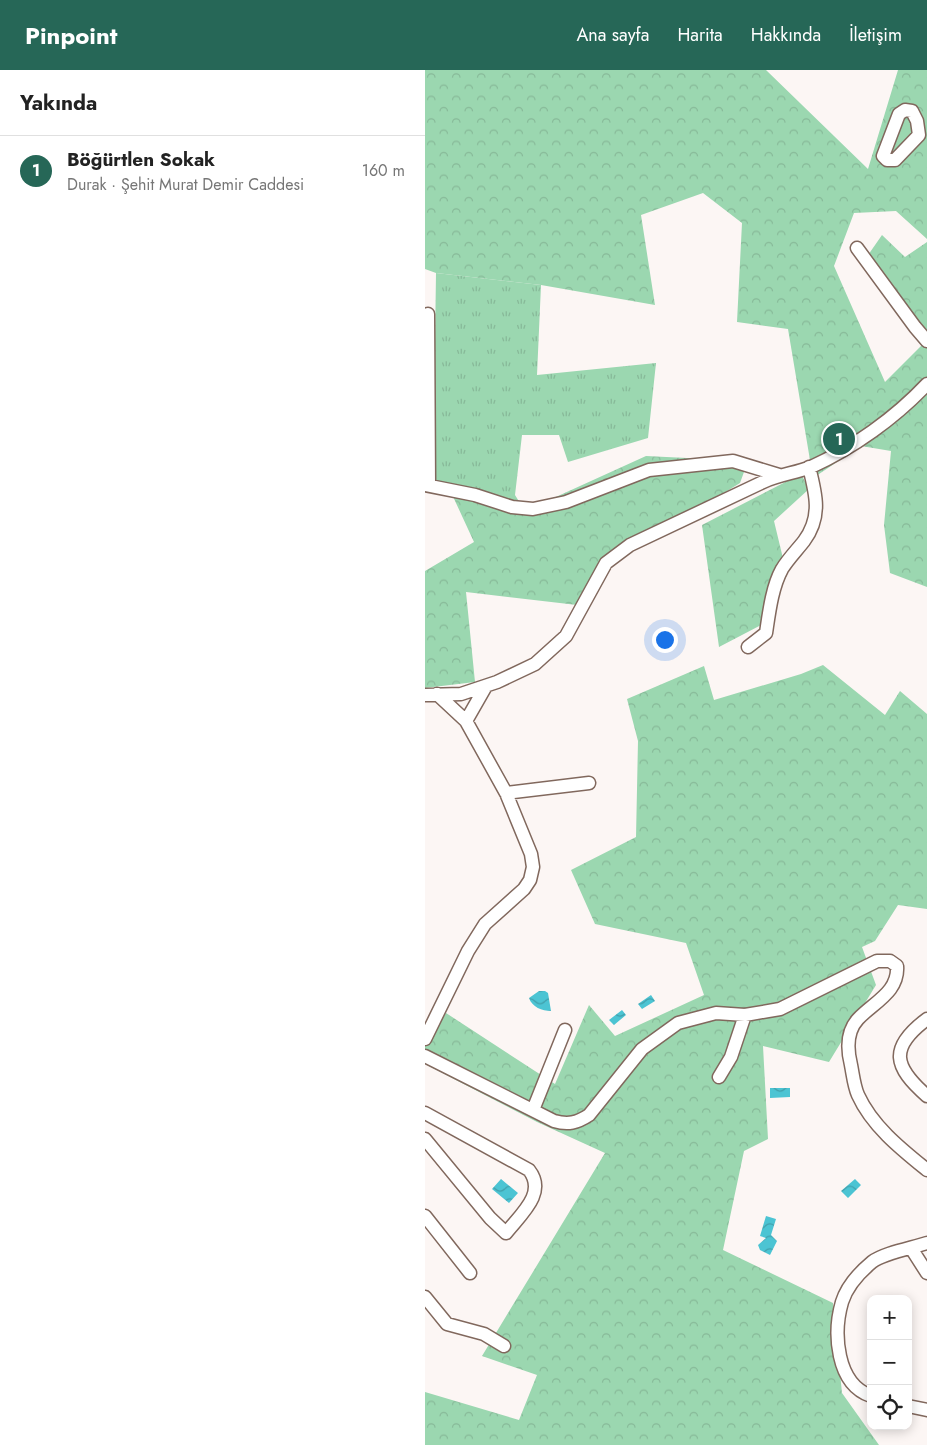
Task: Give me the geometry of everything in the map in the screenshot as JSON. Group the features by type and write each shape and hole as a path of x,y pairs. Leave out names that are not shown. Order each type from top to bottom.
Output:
{"street":[{"path":"857,248 915,328 927,341"},
{"path":"428,314 427,485 475,495 513,507 533,509 566,502 649,470 733,461 779,475"},
{"path":"431,695 461,694 486,686 535,664 566,636 606,562 622,551 678,521 779,475 809,467 880,426 927,384"},
{"path":"748,647 766,633 776,586 782,569 806,538 817,514 818,499 809,467"},
{"path":"467,721 486,686"},
{"path":"425,1039 468,952 485,924 524,889 530,880 533,867 531,854 506,793 467,721 431,695"},
{"path":"506,793 589,783"},
{"path":"425,1056 565,1124 578,1122 589,1115 642,1049 679,1022 715,1013 745,1015 780,1009 877,961 893,962 897,966 895,983 857,1020 849,1035 848,1052 858,1094 870,1116 901,1150 927,1170"},
{"path":"719,1077 731,1057 745,1015"},
{"path":"927,1019 906,1037 900,1060 908,1079 927,1096"},
{"path":"533,1110 565,1030"},
{"path":"425,1113 529,1170 535,1177 537,1188 532,1200 506,1233 490,1218 425,1139"},
{"path":"425,1216 470,1273"},
{"path":"867,1395 859,1392 847,1374 838,1351 842,1301 855,1279 874,1260 927,1243"},
{"path":"911,1248 927,1273"},
{"path":"425,1297 447,1324 484,1334 504,1346"},
{"path":"912,1407 927,1410"}],"green space":[{"path":"425,70 766,70 868,169 898,70 927,70 927,239 896,211 854,213 834,266 885,382 927,340 927,587 890,573 884,525 891,451 861,446 813,478 788,329 737,322 742,223 703,193 641,215 655,305 541,285 436,273 425,269"},
{"path":"882,235 905,257 927,242 927,331 866,258"},
{"path":"436,273 541,285 537,375 656,363 648,438 568,462 559,435 522,435 515,495 525,511 450,490 433,480"},
{"path":"646,456 748,461 740,483 602,568 577,605 466,592 475,682 425,688 425,571 474,542 450,490 525,511"},
{"path":"801,474 809,489 774,521 787,575 765,623 719,647 702,525"},
{"path":"823,665 885,715 900,691 927,714 927,909 898,905 875,941 862,947 876,985 829,1062 763,1046 768,1139 744,1151 723,1250 833,1303 842,1393 879,1445 425,1445 425,1392 519,1420 537,1375 482,1356 605,1153 537,1122 425,1064 425,1046 446,1013 555,1084 589,1005 615,1036 704,995 686,943 595,924 571,870 636,837 638,741 627,699 704,666 714,700 801,674"}],"water":[{"path":"539,991 548,993 551,1011 538,1008 530,1001 529,998"},
{"path":"651,995 655,1001 642,1009 638,1004"},
{"path":"622,1010 626,1015 614,1025 609,1020"},
{"path":"770,1088 790,1088 790,1097 770,1098"},
{"path":"501,1179 518,1193 509,1203 492,1189"},
{"path":"855,1179 861,1185 848,1198 841,1191"},
{"path":"766,1216 776,1219 771,1235 777,1241 770,1255 760,1250 758,1245 766,1238 760,1236"}],"place":[{"name":"Böğürtlen Sokak","path":"839,439"}]}
